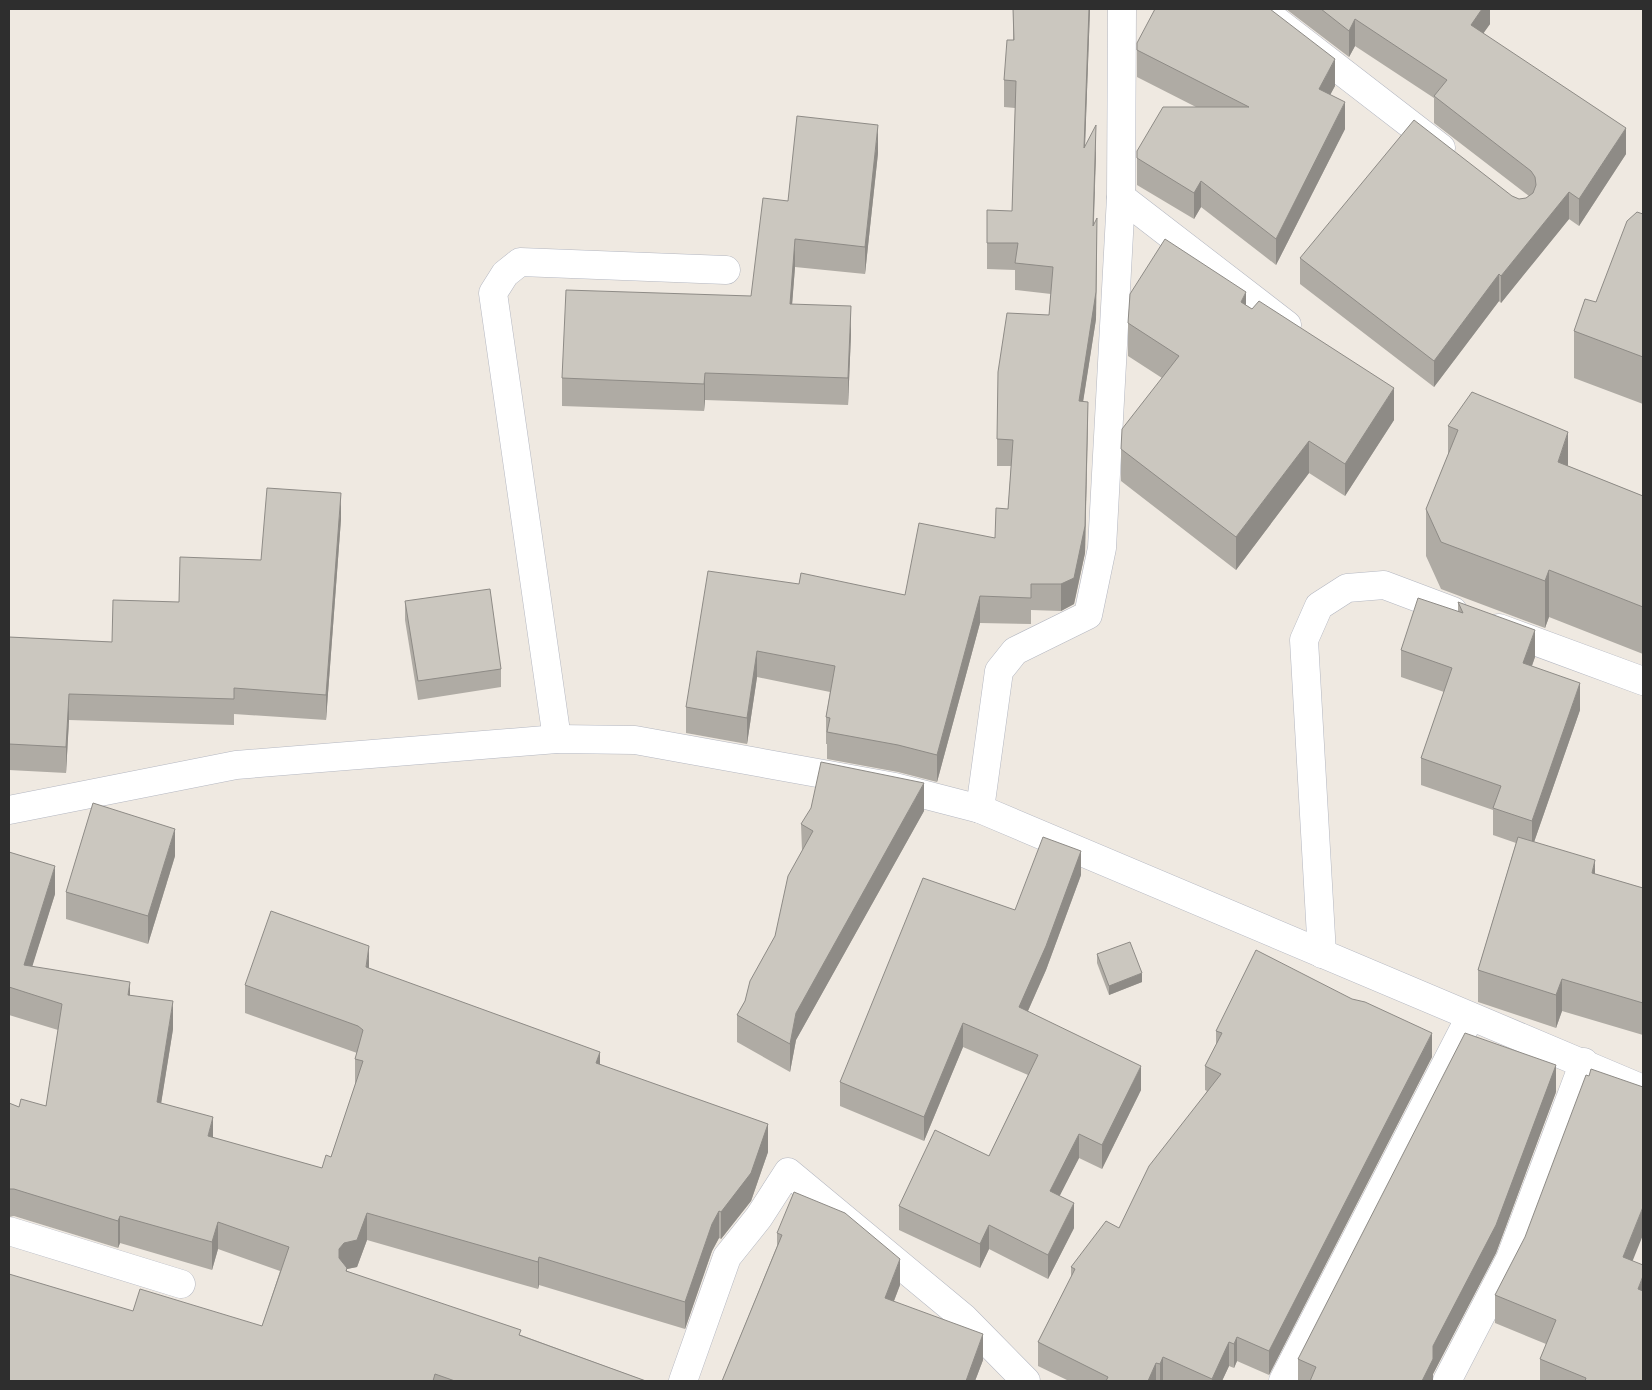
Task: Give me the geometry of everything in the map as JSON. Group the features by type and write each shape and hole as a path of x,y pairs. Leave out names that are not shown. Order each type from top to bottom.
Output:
{"street":[{"path":"980,808 1000,671 1015,651 1088,615 1096,582 1103,539 1121,197 1122,9"},
{"path":"1261,9 1458,161"},
{"path":"1121,197 1310,343"},
{"path":"557,739 493,293 505,274 520,262 726,270"},
{"path":"1322,954 1304,640 1319,606 1347,588 1384,586 1643,681"},
{"path":"9,810 236,765 557,739 635,740 895,787 980,808 1322,954 1584,1062 1643,1089"},
{"path":"1283,1381 1470,1016"},
{"path":"1447,1381 1510,1259 1584,1062"},
{"path":"683,1381 728,1257 788,1172 964,1318 1026,1381"},
{"path":"9,1231 181,1284"}],"building":[{"path":"1013,9 1089,9 1084,148 1096,125 1093,226 1097,218 1096,292 1079,401 1088,402 1085,526 1074,578 1061,584 1031,584 1031,598 980,596 937,755 898,745 827,732 830,718 826,717 835,666 757,651 747,718 686,707 708,571 799,584 801,573 905,595 919,523 995,538 996,508 1008,509 1013,440 997,439 998,372 1007,313 1049,315 1053,267 1015,263 1018,243 987,243 987,210 1012,211 1016,81 1004,80 1007,40 1014,40"},
{"path":"1155,9 1270,9 1335,59 1319,89 1345,102 1276,239 1201,181 1194,193 1137,158 1137,151 1163,107 1249,107 1137,50 1137,43"},
{"path":"1321,9 1482,9 1471,25 1626,128 1579,199 1569,192 1501,276 1499,274 1434,361 1300,258 1414,120 1512,196 1519,199 1526,198 1533,193 1536,185 1535,177 1531,171 1434,96 1447,80 1355,19 1349,31"},
{"path":"797,116 878,125 865,247 795,239 790,304 851,306 848,378 705,373 704,384 562,378 566,290 751,296 763,198 788,201"},
{"path":"1637,212 1643,214 1643,357 1574,331 1585,299 1596,302 1627,221"},
{"path":"1165,239 1246,292 1241,302 1252,309 1259,301 1394,388 1345,464 1309,441 1236,537 1121,449 1122,429 1179,356 1128,323 1130,294"},
{"path":"1472,392 1568,432 1558,462 1643,496 1643,607 1549,570 1545,581 1441,542 1426,509 1458,430 1448,426"},
{"path":"267,488 341,493 326,695 234,688 234,699 69,694 66,747 9,744 9,637 112,642 113,600 179,602 180,557 261,560"},
{"path":"490,589 501,669 418,681 405,601"},
{"path":"1418,598 1463,613 1458,602 1535,630 1523,663 1580,683 1532,821 1493,808 1501,786 1421,758 1452,668 1401,650"},
{"path":"821,762 924,783 796,1013 790,1044 737,1015 745,1001 750,981 775,936 788,876 813,831 801,824 811,808"},
{"path":"93,803 175,829 148,916 66,892"},
{"path":"1043,837 1081,851 1046,946 1019,1007 1141,1066 1102,1145 1079,1134 1050,1191 1074,1203 1048,1255 989,1225 980,1244 899,1206 935,1130 989,1156 1038,1055 963,1023 924,1117 840,1082 923,878 1015,910"},
{"path":"1518,837 1595,860 1592,873 1643,888 1643,1003 1562,979 1556,995 1478,970"},
{"path":"9,852 55,866 24,965 130,982 128,995 173,1001 157,1102 213,1117 208,1136 322,1168 326,1155 331,1157 363,1061 355,1059 363,1030 358,1026 245,985 271,911 369,946 366,967 600,1052 596,1063 768,1124 751,1173 721,1212 719,1211 712,1224 685,1302 539,1257 538,1262 367,1213 357,1240 344,1243 339,1249 339,1258 347,1268 346,1271 521,1330 519,1335 646,1381 455,1381 435,1374 433,1381 9,1381 9,1274 133,1311 140,1289 262,1326 289,1247 218,1222 212,1242 120,1216 118,1221 9,1189 9,1103 19,1107 21,1099 46,1106 62,1004 9,987"},
{"path":"1130,942 1142,973 1109,986 1097,954"},
{"path":"1256,950 1352,999 1365,1002 1432,1033 1269,1351 1237,1337 1234,1344 1229,1342 1212,1379 1163,1357 1160,1364 1156,1363 1148,1381 1106,1381 1108,1377 1038,1342 1075,1269 1071,1267 1106,1221 1119,1228 1149,1166 1221,1074 1205,1066 1222,1033 1216,1031"},
{"path":"1465,1033 1556,1065 1496,1225 1433,1346 1433,1359 1422,1381 1310,1381 1316,1367 1298,1359"},
{"path":"1591,1069 1643,1087 1643,1207 1623,1257 1643,1265 1643,1276 1638,1289 1643,1291 1643,1381 1585,1381 1586,1378 1540,1359 1556,1320 1495,1295 1525,1237 1586,1075 1589,1076"},
{"path":"794,1192 845,1213 900,1259 885,1298 983,1334 966,1381 722,1381 782,1235 777,1233"}]}
